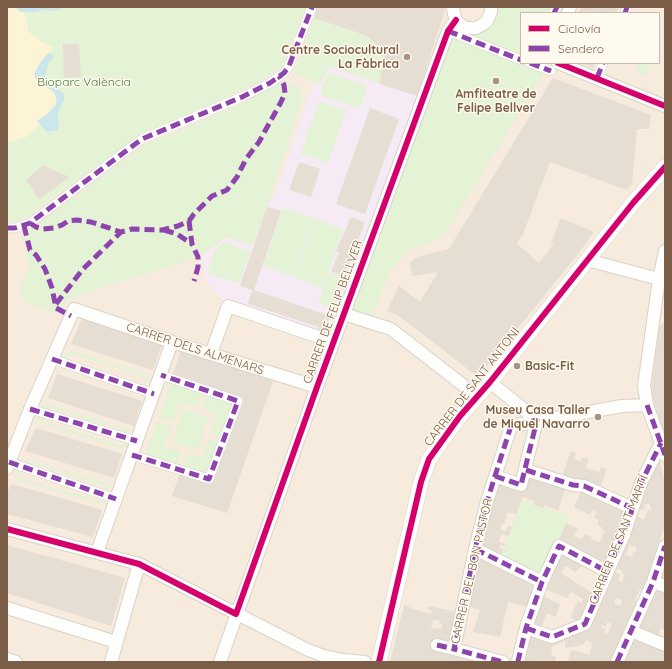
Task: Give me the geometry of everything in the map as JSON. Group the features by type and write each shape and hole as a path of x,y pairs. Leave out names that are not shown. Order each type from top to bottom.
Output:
{"street":[{"path":"7,228 30,223 142,139 242,98 270,83 284,73 289,66 312,7"},
{"path":"453,7 456,20 467,28 482,26 487,21 491,12 491,7"},
{"name":"CARRER DE FELIP BELLVER","path":"220,662 333,342 448,31 456,20"},
{"path":"448,31 520,60"},
{"path":"537,64 597,78 665,106"},
{"path":"597,78 603,64"},
{"name":"CARRER DE SANT ANTONI","path":"379,662 421,482 429,459 451,427 490,382 633,203 665,167"},
{"path":"663,449 648,405 644,386 659,313 658,279 665,251"},
{"path":"587,260 658,279"},
{"path":"211,354 228,306 333,342"},
{"name":"CARRER DELS ALMENARS","path":"52,359 74,309 172,342 317,387"},
{"path":"344,314 390,329 477,396"},
{"path":"97,552 172,342"},
{"path":"116,499 8,465 52,359 154,394"},
{"path":"132,455 209,479 238,401 161,375"},
{"path":"490,382 537,420 622,406 648,405"},
{"path":"30,409 137,441"},
{"path":"495,476 521,485 526,470 537,420"},
{"name":"CARRER DEL BON PASTOR","path":"454,649 474,549 511,426 537,420"},
{"name":"CARRER DE SANT MARTÍ","path":"526,628 552,637 585,624 624,534 641,483 663,449"},
{"path":"526,470 573,485 584,486 632,508"},
{"path":"7,529 139,564 236,614 308,656 324,656 364,662"},
{"path":"516,662 518,661 526,628 542,582 559,546 608,572"},
{"path":"617,662 652,582 665,546"},
{"path":"474,549 542,582"},
{"path":"111,662 139,564"},
{"path":"652,582 665,586"},
{"path":"7,608 116,642"},
{"path":"631,631 665,645"},
{"name":"CARRER DEL BON PASTOR","path":"437,645 503,662"},
{"path":"7,659 16,662"}],"shaded area":[{"path":"306,7 665,7 665,662 7,662 7,222 22,220 140,135 227,97 283,66"},
{"path":"328,66 417,96 330,334 223,301 207,283 201,256 227,237 252,246 268,204 278,189 314,81 321,84"}],"green space":[{"name":"Bioparc València","path":"7,7 306,7 283,66 260,81 227,97 140,135 22,220 7,222"},
{"path":"496,7 553,7 551,12 520,12 520,57 467,36 488,27 496,17"},
{"path":"314,18 365,35 384,50 380,84 328,66 321,84 294,73"},
{"path":"449,38 456,39 544,72 445,234 438,239 408,250 392,268 370,319 350,312"},
{"path":"640,64 650,64 645,76 636,72"},
{"path":"328,72 367,86 360,109 320,95"},
{"path":"286,81 299,87 303,95 268,204 252,246 227,237 198,257 67,299 64,307 54,313 30,304 21,295 22,285 31,266 25,258 27,245 22,237 31,229 147,144 212,117 247,101 275,84"},
{"path":"319,101 346,110 328,163 301,154"},
{"path":"283,208 313,218 292,276 263,266"},
{"path":"314,218 343,229 323,288 293,277"},
{"path":"225,242 250,251 239,283 207,274 215,249"},
{"path":"330,272 345,278 333,309 318,303"},
{"path":"69,350 106,361 105,364 73,354 68,356 65,364 99,378 99,381 61,368"},
{"path":"108,362 147,374 147,383 144,382 145,378 143,376 107,365"},
{"path":"172,383 202,393 197,407 184,403 179,404 173,421 159,417"},
{"path":"207,394 235,403 222,438 210,434 216,416 213,412 202,408"},
{"path":"48,404 128,429 129,432 127,437 124,430 49,407 44,411 42,410 44,405"},
{"path":"183,409 208,417 197,450 172,442"},
{"path":"40,415 42,416 44,422 119,445 121,445 124,441 126,442 124,447 121,449 40,423 38,421"},
{"path":"157,422 171,426 165,446 181,452 176,466 147,456 146,454"},
{"path":"209,439 220,442 208,476 182,467 185,454 198,458 201,457"},
{"path":"23,458 108,484 110,487 108,493 105,492 106,488 104,486 26,461 18,465"},
{"path":"16,470 19,471 19,478 100,501 106,497 105,503 101,504 16,480 14,475"},
{"path":"522,500 569,516 543,578 501,557"}],"sand":[{"path":"7,7 15,7 21,12 24,12 28,31 53,48 40,63 37,81 54,92 57,100 55,106 37,121 40,126 25,138 9,142 7,142"}],"water":[{"path":"15,7 61,7 60,10 53,11 42,10 36,12 21,12"},
{"path":"48,53 55,56 48,64 45,77 51,84 64,94 64,100 57,115 59,122 58,130 47,132 37,121 55,106 57,100 54,92 37,81 34,74"}],"building":[{"name":"Centre Sociocultural La Fàbrica","path":"317,7 446,7 417,96 380,84 384,50 365,35 314,18"},
{"path":"581,7 619,7 616,12 578,12"},
{"path":"63,44 79,44 81,77 64,78"},
{"path":"583,64 595,64 593,68"},
{"path":"553,78 651,115 649,129 637,129 632,184 627,190 550,162 523,234 517,244 539,263 554,244 551,243 561,218 594,232 578,254 478,377 398,315 387,311 399,286 420,302 438,272 412,276 410,263 417,257 449,249"},
{"path":"370,108 399,119 365,214 336,204"},
{"path":"299,162 320,169 311,197 289,190"},
{"path":"43,165 69,177 39,199 26,180"},
{"path":"267,207 281,211 254,290 330,316 325,332 318,330 319,327 248,304 252,290 240,286"},
{"path":"351,217 365,222 345,277 331,271 339,252 336,251"},
{"path":"82,319 162,345 153,370 71,344"},
{"path":"665,322 665,436 651,393 659,326"},
{"path":"181,351 273,381 227,513 172,496 180,474 211,484 243,398 173,374"},
{"path":"57,374 142,401 134,426 48,398"},
{"path":"36,428 122,454 114,478 25,451"},
{"path":"571,451 576,453 574,459 581,462 583,457 589,460 585,468 599,472 601,467 607,469 599,490 562,476"},
{"path":"658,458 660,459 665,486 665,525 643,590 640,589 635,600 638,602 627,631 609,662 567,662 572,650 589,655 593,643 586,640 583,645 565,648 565,641 557,644 557,646 553,644 551,655 556,657 555,662 543,660 542,662 524,662 531,632 580,629 634,515 644,520 648,510 651,512 650,504 645,504 644,510 636,507","holes":["630,545 637,548 635,553 633,552 632,557 626,554","617,569 623,571 623,577 625,578 622,582 618,581 620,575 615,572","616,598 622,600 620,606 614,603","607,622 612,624 607,635 604,633 606,629 601,628 603,625 606,627"]},
{"path":"528,473 566,487 558,510 545,505 544,508 533,504 534,501 522,497 517,514 507,512 504,525 502,524 500,530 506,531 508,526 512,527 509,536 501,534 499,542 506,544 505,546 500,545 499,548 503,549 501,555 479,548 497,480 524,488"},
{"path":"11,484 102,510 93,537 7,514 7,493"},
{"path":"583,488 630,512 607,569 558,542 566,523 578,529 574,536 582,539 585,534 592,537 591,539 599,542 601,540 605,531 601,529 602,527 597,525 599,520 594,518 597,512 593,509 590,515 574,507"},
{"path":"7,545 125,578 111,626 7,593"},
{"path":"562,550 585,562 576,572 565,566 561,573 595,595 580,623 570,617 578,601 581,603 583,599 571,592 567,598 545,589"},
{"path":"476,551 536,586 530,607 508,602 500,637 473,632 480,610 465,605"},
{"path":"665,565 665,579 660,577"},
{"path":"657,586 665,589 665,630 660,628 658,637 638,629"},
{"path":"538,594 560,604 556,617 547,613 542,626 527,623"},
{"path":"404,605 431,614 432,610 428,610 429,606 458,612 453,646 488,662 390,662","holes":["433,620 440,620 439,624 442,624 442,629 431,628"]},
{"path":"632,638 665,651 665,662 622,662"}],"marked path":[{"path":"7,228 15,228 30,223 142,139 242,97 270,83 284,73 289,66 312,7"},
{"path":"554,12 557,7"},
{"path":"625,12 627,7"},
{"path":"448,31 520,60"},
{"path":"533,64 551,71"},
{"path":"597,78 603,64"},
{"path":"30,223 43,229 54,228 68,221 77,220 91,222 121,232 132,229 162,230 178,226 189,221 212,196 227,190 237,177 246,159 259,142 285,93 284,85 279,76"},
{"path":"189,221 192,244 198,257 198,267 194,281"},
{"path":"24,226 30,250 36,255 45,269 52,288 56,308 71,316"},
{"path":"164,230 177,234 192,244"},
{"path":"56,304 83,269 121,232"},
{"path":"52,359 154,394"},
{"path":"132,455 209,479 238,401 161,375"},
{"path":"647,405 665,455"},
{"path":"30,409 137,441"},
{"path":"495,476 521,485 537,420 511,426 495,476 486,505 454,649 503,662"},
{"path":"526,628 552,637 585,624 624,534 641,483 661,443"},
{"path":"9,462 116,499"},
{"path":"526,470 573,485 584,486 632,508"},
{"path":"517,662 526,628 542,582 559,546 608,572"},
{"path":"617,662 653,582 665,546"},
{"path":"475,549 542,582"},
{"path":"437,645 454,649"}],"cycle path":[{"path":"7,529 139,564 236,614 317,387 448,31 456,20"},
{"path":"560,64 665,106"},
{"path":"379,662 421,482 429,459 460,416 490,382 633,203 665,167"}],"place":[{"name":"Centre Sociocultural La Fàbrica","path":"407,57"},
{"name":"Amfiteatre de Felipe Bellver","path":"496,81"},
{"name":"Basic-Fit","path":"517,366"},
{"name":"Museu Casa Taller de Miquel Navarro","path":"598,417"}]}
